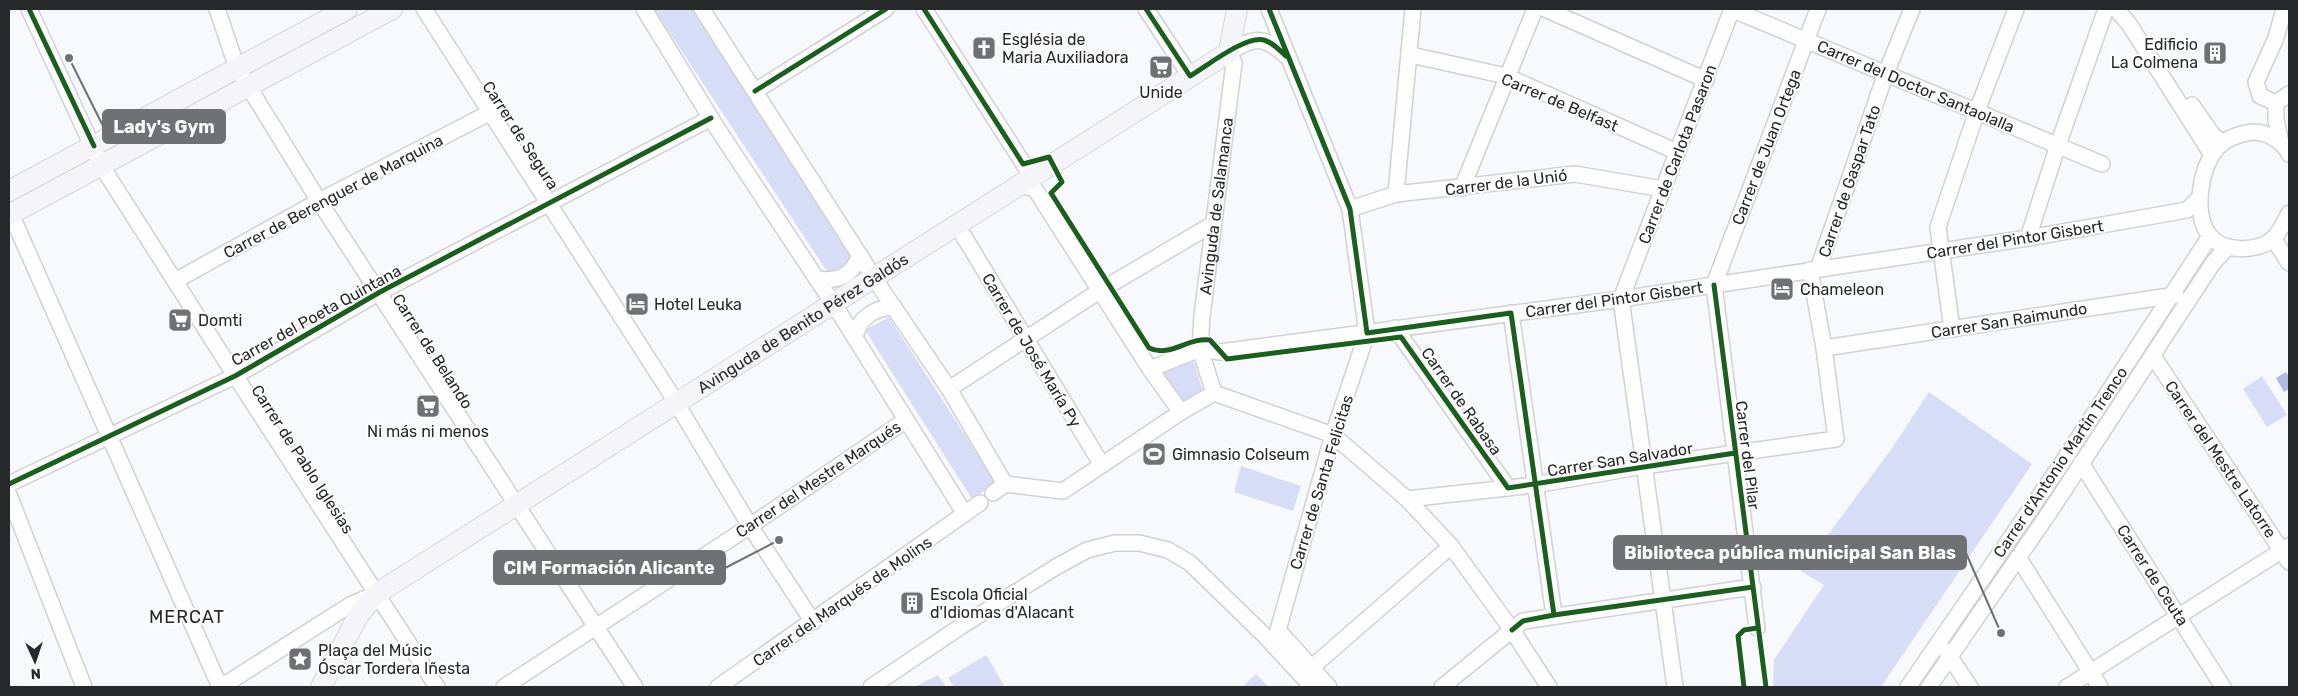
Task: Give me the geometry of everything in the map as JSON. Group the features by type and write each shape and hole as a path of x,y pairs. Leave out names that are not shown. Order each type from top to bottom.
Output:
{"main road":[{"path":"9,191 347,9"},
{"path":"10,214 390,9"},
{"name":"Avinguda de Salamanca","path":"1236,53 1237,9"},
{"name":"Avinguda de Salamanca","path":"1236,53 1248,9"},
{"name":"Avinguda de Benito Pérez Galdós","path":"380,600 1236,53"},
{"name":"Avinguda de Benito Pérez Galdós","path":"877,282 963,235 1029,184 1190,76 1236,53"},
{"path":"321,687 358,616 380,600"},
{"path":"334,687 380,600"}],"street":[{"name":"Carrer de Pablo Iglesias","path":"29,9 102,165 235,376 437,687"},
{"name":"Carrer de Belando","path":"217,9 237,68 319,202 380,292 636,687"},
{"name":"Carrer de Segura","path":"424,9 550,203 680,408 750,526 813,622"},
{"path":"644,9 711,118 836,308 966,514"},
{"path":"702,9 877,282 949,389 1006,484"},
{"path":"755,91 886,9"},
{"path":"924,9 1029,184 1101,290 1150,369 1181,412"},
{"path":"1146,9 1190,76"},
{"path":"1269,9 1350,209 1366,333"},
{"path":"1396,194 1414,9"},
{"path":"1462,188 1506,76 1535,9"},
{"path":"1545,9 1706,80"},
{"name":"Carrer de Carlota Pasaron","path":"1621,299 1732,9"},
{"name":"Carrer del Doctor Santaolalla","path":"1732,9 2102,164"},
{"name":"Carrer de Juan Ortega","path":"1714,285 1818,9"},
{"name":"Carrer de Gaspar Tato","path":"1814,269 1886,73 1912,9"},
{"path":"1952,329 1938,227 1977,111 2016,9"},
{"path":"2028,238 2058,145 2106,9"},
{"path":"2116,9 2129,24 2212,155"},
{"path":"2129,9 2170,75 2212,134 2222,143"},
{"path":"2276,103 2260,96 2256,82 2276,38 2284,9"},
{"path":"1236,53 1248,40 1262,39 1273,44 1291,60"},
{"name":"Avinguda de Salamanca","path":"1200,349 1213,224 1236,53"},
{"name":"Carrer de Belfast","path":"1410,55 1506,76 1677,152"},
{"path":"2276,103 2289,94"},
{"path":"2276,103 2276,120 2287,148"},
{"name":"Carrer de Berenguer de Marquina","path":"175,281 319,202 491,112"},
{"name":"Carrer del Poeta Quintana","path":"9,484 110,434 235,376 380,292 711,118"},
{"path":"2287,148 2263,133 2253,132 2235,136 2222,143 2212,155 2206,167 2200,197 2203,219 2210,236 2228,247 2251,247 2264,244 2273,238 2289,213"},
{"name":"Carrer de la Unió","path":"1350,209 1396,194 1575,174 1663,189"},
{"name":"Carrer del Pintor Gisbert","path":"1200,349 1220,352 1621,299 2028,238 2187,210 2200,197"},
{"path":"10,214 110,434 220,687 350,605 380,600"},
{"path":"949,389 1101,290 1213,224"},
{"name":"Carrer de José María Py","path":"963,235 1102,465"},
{"name":"Carrer d'Antonio Martín Trenco","path":"1908,687 2060,466 2210,236"},
{"path":"2273,238 2289,263"},
{"name":"Carrer d'Antonio Martín Trenco","path":"1929,687 2081,464 2213,263 2228,247"},
{"path":"817,279 830,281 845,276 852,270 860,255"},
{"path":"1814,269 1824,348"},
{"name":"Carrer del Pilar","path":"1714,285 1754,587 1757,628"},
{"name":"Carrer San Raimundo","path":"1824,348 2194,293"},
{"path":"1621,299 1675,687"},
{"path":"855,338 857,327 865,318 875,311 894,307"},
{"path":"1511,313 1554,615"},
{"name":"Carrer de Rabasa","path":"1395,328 1508,488"},
{"name":"Carrer de Santa Felicitas","path":"1311,668 1278,630 1333,435 1366,333"},
{"name":"Carrer San Salvador","path":"1407,499 1535,485 1644,466 1836,439 1824,348"},
{"path":"1150,369 1200,349 1214,393"},
{"name":"Carrer del Mestre Latorre","path":"2153,356 2287,553"},
{"path":"993,493 1006,484 1063,491 1181,412 1214,393 1333,435 1407,499 1451,546 1512,630 1549,687"},
{"name":"Carrer del Mestre Marqués","path":"504,687 750,526 906,420"},
{"name":"Carrer de Ceuta","path":"2081,464 2223,687"},
{"path":"9,495 84,687"},
{"name":"Carrer del Marqués de Molins","path":"718,687 980,503"},
{"path":"871,687 1056,566 1087,550 1109,544 1139,543 1168,550 1190,563 1265,636 1312,687"},
{"path":"1329,687 1311,668 1451,546"},
{"path":"2067,687 2287,553"},
{"path":"2018,557 2100,687"},
{"path":"1442,687 1523,621 1754,587"},
{"path":"1938,641 1970,687"}],"shaded area":[{"path":"654,9 693,9 854,260 830,276"},
{"path":"889,317 996,483 972,499 865,330"},
{"path":"1194,362 1203,391 1180,405 1158,373 1174,365"},
{"path":"2286,372 2289,377 2289,389 2284,392 2276,378"},
{"path":"2262,376 2287,415 2267,427 2243,389"},
{"path":"1929,392 2032,464 1881,687 1773,687 1774,660 1824,585 1801,571 1890,451"},
{"path":"1241,466 1301,486 1293,511 1234,492"},
{"path":"986,655 1005,687 954,687 948,678"},
{"path":"1256,674 1269,687 1242,687"},
{"path":"938,675 946,687 914,687"}],"cycle path":[{"path":"29,9 94,146"},
{"path":"755,91 886,9"},
{"path":"924,9 1023,164 1049,157 1062,182 1051,193 1149,348 1164,351 1194,341 1210,340 1227,359 1401,337 1508,488 1735,453"},
{"path":"1146,9 1190,76 1237,47 1256,40 1264,40 1271,43 1286,56"},
{"path":"1269,9 1350,209 1367,333 1511,313 1554,615"},
{"path":"9,484 235,376 380,292 711,118"},
{"path":"1714,285 1766,687"},
{"path":"1512,630 1523,621 1554,615 1753,587"},
{"path":"1744,687 1738,636 1744,630 1757,628"}],"place":[{"name":"Església de Maria Auxiliadora","path":"984,48"},
{"name":"Edificio La Colmena","path":"2215,53"},
{"name":"Lady's Gym","path":"69,58"},
{"name":"Unide","path":"1161,67"},
{"name":"Chameleon","path":"1782,289"},
{"name":"Hotel Leuka","path":"637,304"},
{"name":"Domti","path":"180,320"},
{"name":"Ni más ni menos","path":"428,406"},
{"name":"Gimnasio Colseum","path":"1154,454"},
{"name":"CIM Formación Alicante","path":"779,540"},
{"name":"Escola Oficial d'Idiomas d'Alacant","path":"912,603"},
{"name":"Biblioteca pública municipal San Blas","path":"2001,633"},
{"name":"Plaça del Músic Óscar Tordera Iñesta","path":"300,659"}],"district":[{"name":"MERCAT","path":"187,617"}]}
